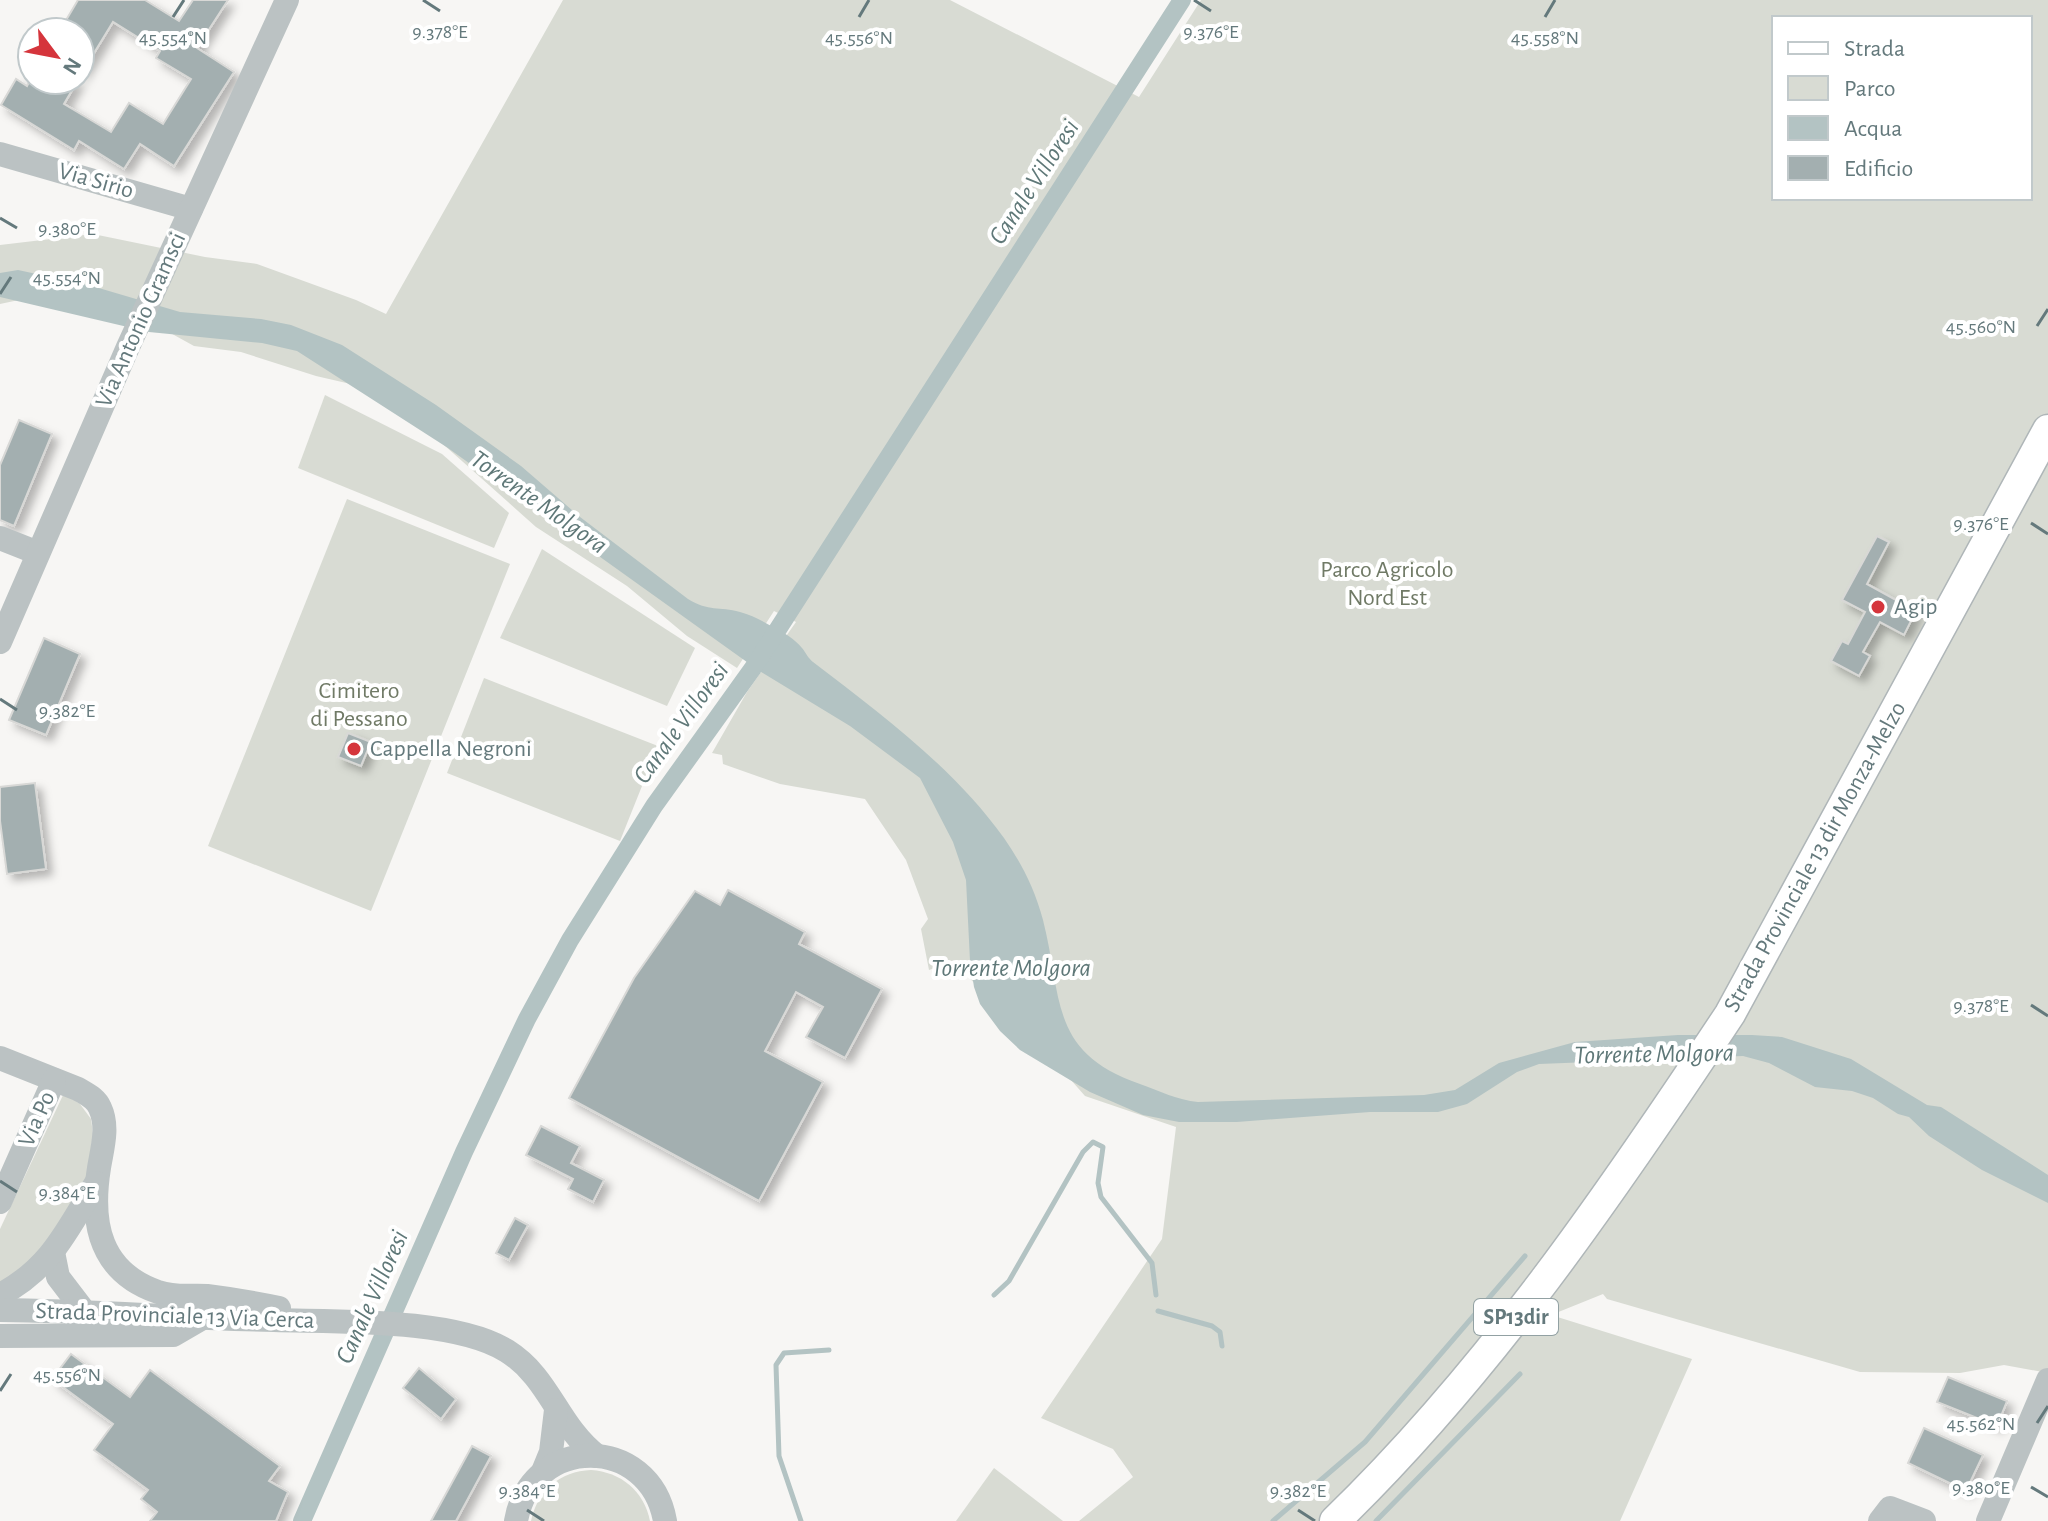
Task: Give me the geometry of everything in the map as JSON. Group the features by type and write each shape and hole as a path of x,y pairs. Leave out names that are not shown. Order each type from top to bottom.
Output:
{"main road":[{"name":"Strada Provinciale 13 dir Monza-Melzo","path":"1335,1521 1374,1484 1493,1348 1676,1096 1730,1014 2048,430"}],"street":[{"name":"Via Antonio Gramsci","path":"0,642 128,347 287,0"},
{"name":"Via Sirio","path":"0,154 191,209"},
{"path":"6,540 38,553"},
{"path":"0,1058 89,1095 101,1108 105,1134 97,1181 97,1223 103,1246 120,1270 135,1281 169,1295 220,1298 344,1321"},
{"name":"Via Po","path":"0,1202 54,1080"},
{"path":"0,1295 30,1277 53,1252 97,1181"},
{"path":"53,1252 58,1277 84,1311"},
{"name":"Strada Provinciale 13 Via Cerca","path":"0,1310 344,1321 476,1337 501,1347 537,1377 578,1439 597,1456"},
{"path":"0,1336 173,1335 204,1317"},
{"path":"1988,1521 2048,1380"},
{"path":"542,1474 551,1452 556,1410"},
{"path":"516,1521 525,1493 542,1474 569,1459 597,1456 624,1463 643,1476 656,1494 665,1521"},
{"path":"1880,1521 1890,1508 1924,1521"}],"green space":[{"name":"Parco Agricolo Nord Est","path":"563,0 950,0 1139,97 1201,0 2048,0 2048,1373 2004,1365 1960,1373 1860,1372 1607,1299 1603,1294 1551,1315 1692,1359 1620,1521 1079,1521 1133,1477 1113,1449 1041,1418 1162,1239 1176,1127 1085,1096 1056,1063 953,962 929,970 921,929 928,919 906,860 865,799 780,784 723,764 722,755 712,753 747,692 796,622 774,611 737,668 687,636 627,586 536,527 408,413 368,388 316,376 241,352 194,346 116,303 33,297 0,304 0,245 93,234 205,257 257,264 386,314"},
{"path":"325,395 442,454 509,513 494,548 298,468"},
{"name":"Cimitero di Pessano","path":"347,499 510,564 371,911 208,846"},
{"path":"542,549 695,648 667,706 500,638"},
{"path":"484,678 658,746 620,841 447,773"},
{"path":"64,1093 80,1104 91,1119 93,1134 87,1179 44,1250 0,1285 0,1229"},
{"path":"994,1468 1063,1521 956,1521"},
{"path":"591,1470 612,1475 630,1485 647,1510 650,1521 531,1521 544,1492 552,1485 569,1474"}],"water":[{"name":"Torrente Molgora","path":"18,270 92,286 180,312 261,319 291,325 342,345 436,405 521,466 580,517 688,599 702,606 749,615 792,639 813,662 939,765 1004,838 1017,858 1040,909 1064,1019 1074,1039 1089,1056 1110,1071 1169,1095 1198,1102 1424,1095 1455,1090 1499,1063 1575,1042 1678,1035 1782,1037 1851,1059 1927,1105 1941,1107 2048,1175 2048,1203 1982,1170 1929,1136 1909,1117 1898,1114 1873,1098 1852,1091 1815,1087 1769,1063 1743,1056 1539,1064 1517,1072 1467,1104 1438,1112 1370,1112 1237,1122 1179,1122 1143,1115 1090,1092 1020,1050 1000,1031 980,1004 970,961 966,880 953,842 920,778 850,726 758,670 448,448 297,351 262,343 149,332 0,297 0,273"}],"building":[{"path":"78,0 145,0 179,21 193,0 228,0 197,48 234,72 174,166 140,144 124,169 79,141 74,150 1,105 16,79 16,96 69,96 64,104 111,132 129,103 163,124 191,79 156,58 160,51 113,22 96,50 96,16 68,16"},
{"path":"19,420 52,434 14,526 0,520 0,465"},
{"path":"1877,536 1889,542 1867,584 1916,611 1904,635 1880,622 1863,652 1870,656 1859,676 1831,661 1842,641 1848,644 1865,612 1842,600"},
{"path":"44,638 80,654 46,735 9,720"},
{"name":"Cappella Negroni","path":"348,733 371,742 361,766 338,757"},
{"path":"35,783 46,869 7,874 0,821 0,787"},
{"path":"728,890 805,932 799,944 882,989 845,1058 806,1037 823,1007 796,992 765,1051 823,1082 759,1201 569,1098 634,978 695,891 720,905"},
{"path":"541,1126 580,1146 571,1163 604,1180 593,1202 568,1189 573,1179 526,1155"},
{"path":"515,1218 528,1225 509,1260 496,1253"},
{"path":"71,1354 130,1397 150,1370 280,1466 269,1481 288,1492 276,1521 150,1521 157,1512 141,1499 148,1490 94,1450 113,1424 52,1379"},
{"path":"419,1368 456,1399 441,1419 403,1388"},
{"path":"1948,1377 2007,1401 1997,1426 1937,1402"},
{"path":"1924,1428 1983,1455 1966,1491 1908,1463"},
{"path":"472,1446 491,1456 456,1521 431,1521"}],"waterway":[{"name":"Canale Villoresi","path":"302,1521 464,1152 527,1019 570,940 654,806 753,668 1182,0"},
{"path":"994,1295 1009,1281 1083,1152 1093,1142 1103,1147 1098,1183 1101,1197 1152,1263 1156,1295"},
{"path":"1273,1521 1365,1442 1525,1256"},
{"path":"1158,1311 1212,1326 1220,1332 1222,1346"},
{"path":"801,1521 779,1456 776,1365 784,1353 829,1350"},
{"path":"1376,1521 1520,1374"}],"place":[{"name":"Agip","path":"1878,607"},
{"name":"Cappella Negroni","path":"354,749"}]}
